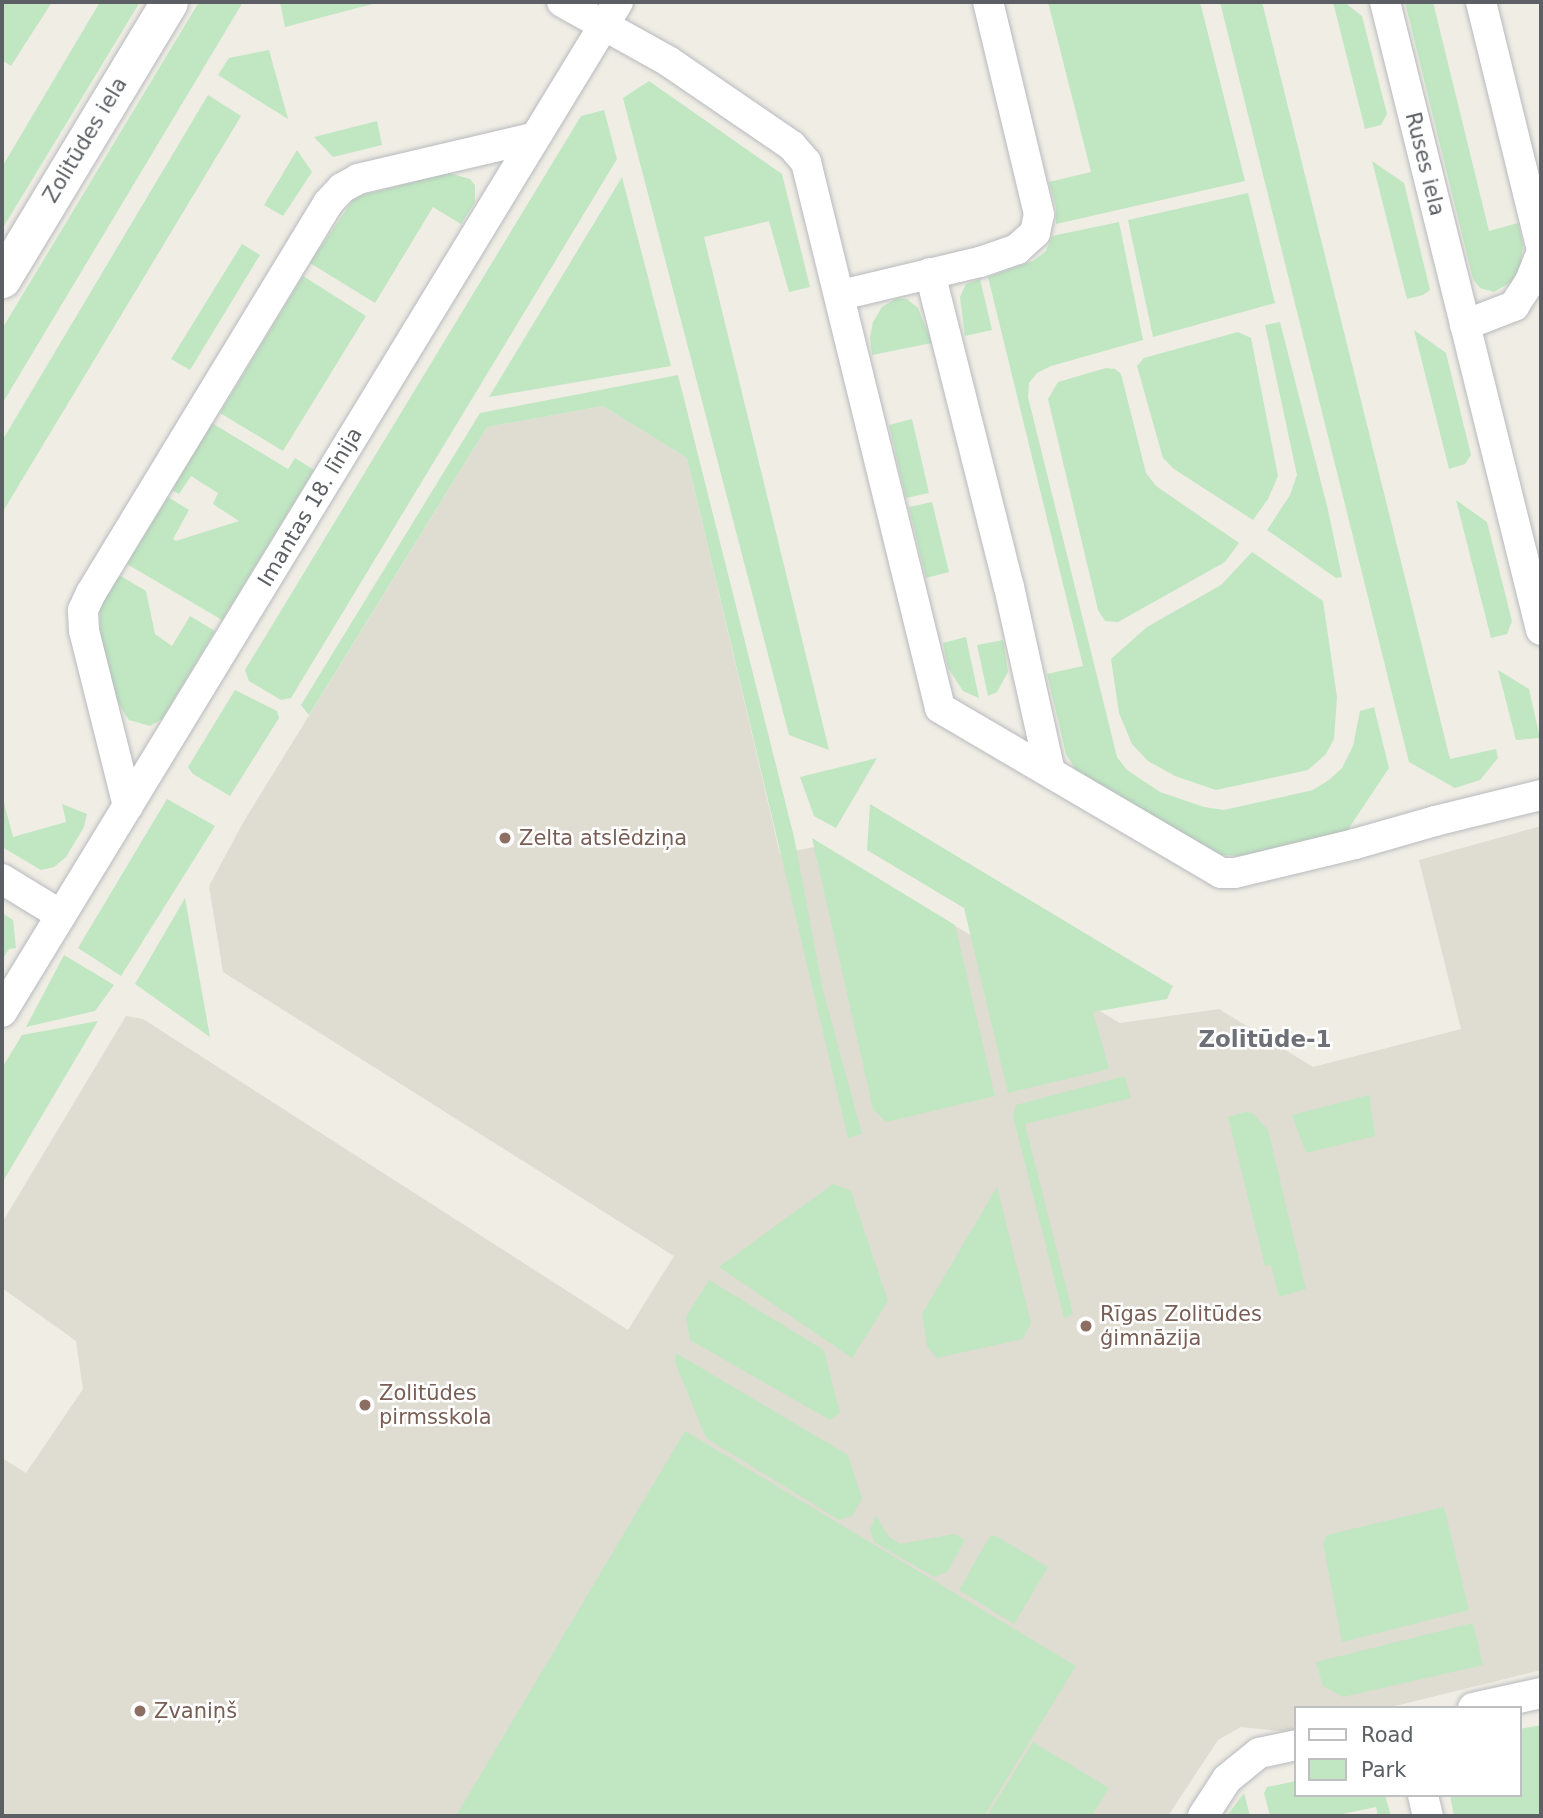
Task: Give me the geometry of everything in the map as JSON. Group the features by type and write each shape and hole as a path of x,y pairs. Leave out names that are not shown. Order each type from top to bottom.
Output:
{"street":[{"name":"Zolitūdes iela","path":"2,279 169,2"},
{"path":"562,2 612,13 667,61 801,153 811,173 940,708 1221,873 1235,873 1355,844 1541,795"},
{"path":"841,295 930,274 1017,249 1035,233 1039,214 988,2"},
{"name":"Ruses iela","path":"1385,2 1541,630"},
{"path":"1481,2 1541,247"},
{"name":"Imantas 18. līnija","path":"2,1012 533,138 612,13"},
{"path":"128,806 84,631 83,610 91,593 328,203 342,188 371,176 533,138"},
{"path":"1465,326 1514,306 1530,281 1541,254"},
{"path":"930,274 1009,587 1050,772"},
{"path":"2,878 61,915"},
{"path":"1483,1706 1541,1693"},
{"path":"1203,1816 1227,1779 1259,1753 1294,1745"},
{"path":"1423,1797 1428,1816"}],"shaded area":[{"path":"603,406 687,458 780,854 819,846 1120,1023 1219,1009 1313,1067 1461,1029 1419,860 1541,826 1541,1670 1395,1706 1294,1706 1294,1731 1241,1727 1218,1740 1168,1816 2,1816 2,1458 26,1473 83,1389 76,1341 2,1288 2,1223 126,1016 143,1019 628,1330 674,1256 223,972 209,886 244,821 487,427"}],"green space":[{"path":"2,2 52,2 11,66 2,60"},
{"path":"100,2 140,2 4,226 2,167"},
{"path":"199,2 243,2 2,404 2,329"},
{"path":"280,2 380,2 285,27"},
{"path":"1048,2 1200,2 1245,181 1056,224 1056,207 1049,182 1091,172"},
{"path":"1220,2 1262,2 1450,759 1496,749 1498,758 1480,780 1455,788 1409,762"},
{"path":"1333,2 1344,2 1362,16 1387,114 1381,125 1365,129"},
{"path":"1405,2 1433,2 1489,231 1518,223 1523,245 1520,268 1511,282 1494,292 1480,288 1473,279"},
{"path":"269,50 288,119 218,75 229,58"},
{"path":"649,81 782,174 810,287 789,292 769,221 704,237 829,750 789,735 623,98"},
{"path":"208,95 241,116 2,513 2,441"},
{"path":"604,110 617,159 291,698 281,700 249,681 245,670 581,116"},
{"path":"377,121 382,145 333,157 314,137"},
{"path":"297,150 312,172 283,216 264,205"},
{"path":"1372,161 1404,183 1430,290 1423,295 1407,299"},
{"path":"449,173 470,179 475,185 475,202 461,224 433,207 375,303 310,263 353,200 363,195"},
{"path":"622,177 671,366 489,397"},
{"path":"1248,193 1275,303 1153,337 1128,220"},
{"path":"1119,222 1143,340 1051,366 1037,373 1029,383 1028,397 1117,757 1127,770 1160,792 1204,807 1224,810 1313,790 1329,780 1342,768 1353,746 1360,711 1374,707 1389,768 1347,831 1246,856 1218,855 1076,770 1066,754 1047,674 1083,666 988,277 1033,261 1046,251 1052,236"},
{"path":"242,244 260,255 190,370 171,359"},
{"path":"303,276 366,316 283,451 220,413"},
{"path":"980,279 992,330 965,336 960,297 966,284"},
{"path":"897,298 907,299 918,308 932,343 872,355 870,337 873,322 882,307"},
{"path":"1280,322 1328,510 1342,577 1336,578 1267,530 1290,495 1297,475 1265,325"},
{"path":"1414,330 1446,353 1471,455 1465,464 1449,469"},
{"path":"1238,332 1251,338 1278,476 1268,499 1253,520 1174,469 1163,458 1137,366 1144,358"},
{"path":"1106,368 1115,369 1121,374 1146,473 1156,486 1239,543 1225,562 1118,622 1105,621 1098,610 1048,399 1058,382"},
{"path":"678,375 794,837 823,990 862,1134 848,1138 687,458 603,406 487,427 309,715 301,705 480,413"},
{"path":"912,419 929,493 906,498 889,425"},
{"path":"212,423 288,469 295,458 314,470 222,620 127,564 168,497 189,510 173,539 176,541 239,521 213,504 218,493 191,476 179,494 172,490"},
{"path":"1456,500 1487,522 1512,621 1507,634 1491,638"},
{"path":"932,502 949,572 926,578 909,507"},
{"path":"1252,552 1323,601 1337,697 1334,739 1326,754 1308,770 1216,790 1175,776 1148,761 1132,744 1119,713 1111,659 1147,627 1221,585"},
{"path":"119,575 146,591 155,634 172,646 190,616 215,631 162,719 150,726 129,720 123,711 115,696 100,635 100,607"},
{"path":"966,637 979,698 963,691 948,668 943,643"},
{"path":"1003,640 1008,672 997,692 988,696 977,645"},
{"path":"1498,670 1529,689 1540,738 1516,740"},
{"path":"235,690 277,711 279,718 230,796 193,774 188,767"},
{"path":"877,758 836,828 814,816 800,777"},
{"path":"2,795 13,837 66,822 62,804 87,814 84,827 66,857 54,867 41,870 2,847"},
{"path":"167,799 215,826 121,976 78,948"},
{"path":"870,804 1173,986 1167,999 1093,1012 1109,1069 1008,1093 964,908 867,850"},
{"path":"812,838 955,925 995,1096 886,1122 873,1109"},
{"path":"185,898 210,1037 135,984"},
{"path":"2,913 13,920 16,948 9,949 2,960"},
{"path":"64,955 114,985 95,1011 26,1027"},
{"path":"98,1021 2,1183 2,1068 22,1035"},
{"path":"1125,1076 1131,1098 1025,1124 1073,1314 1064,1318 1013,1116 1016,1105"},
{"path":"1369,1095 1375,1136 1306,1153 1292,1115"},
{"path":"1245,1112 1253,1113 1268,1130 1306,1289 1279,1297 1271,1265 1265,1266 1228,1117"},
{"path":"833,1184 851,1191 888,1301 852,1358 719,1267"},
{"path":"997,1187 1031,1323 1023,1339 937,1358 927,1346 922,1314"},
{"path":"709,1280 824,1350 840,1413 830,1420 690,1340 686,1317"},
{"path":"676,1353 848,1455 862,1499 852,1516 839,1520 706,1438 675,1362"},
{"path":"685,1431 1076,1666 984,1816 456,1816"},
{"path":"1444,1507 1469,1610 1342,1642 1323,1543 1327,1535"},
{"path":"876,1516 889,1537 900,1544 955,1534 965,1540 947,1572 934,1577 874,1542 870,1529"},
{"path":"990,1536 996,1536 1048,1567 1014,1624 959,1590"},
{"path":"1473,1623 1483,1665 1343,1697 1323,1686 1316,1662"},
{"path":"1541,1725 1541,1816 1454,1816 1450,1797 1522,1797 1522,1729"},
{"path":"1033,1742 1109,1788 1092,1816 987,1816"},
{"path":"1294,1781 1294,1797 1386,1797 1391,1816 1378,1816 1376,1807 1333,1816 1270,1816 1264,1793 1267,1787"},
{"path":"1244,1793 1250,1816 1227,1816"}],"place":[{"name":"Zelta atslēdziņa","path":"505,838"},
{"name":"Rīgas Zolitūdes ģimnāzija","path":"1086,1326"},
{"name":"Zolitūdes pirmsskola","path":"365,1405"},
{"name":"Zvaniņš","path":"140,1711"}],"district":[{"name":"Zolitūde-1","path":"1265,1039"}]}
